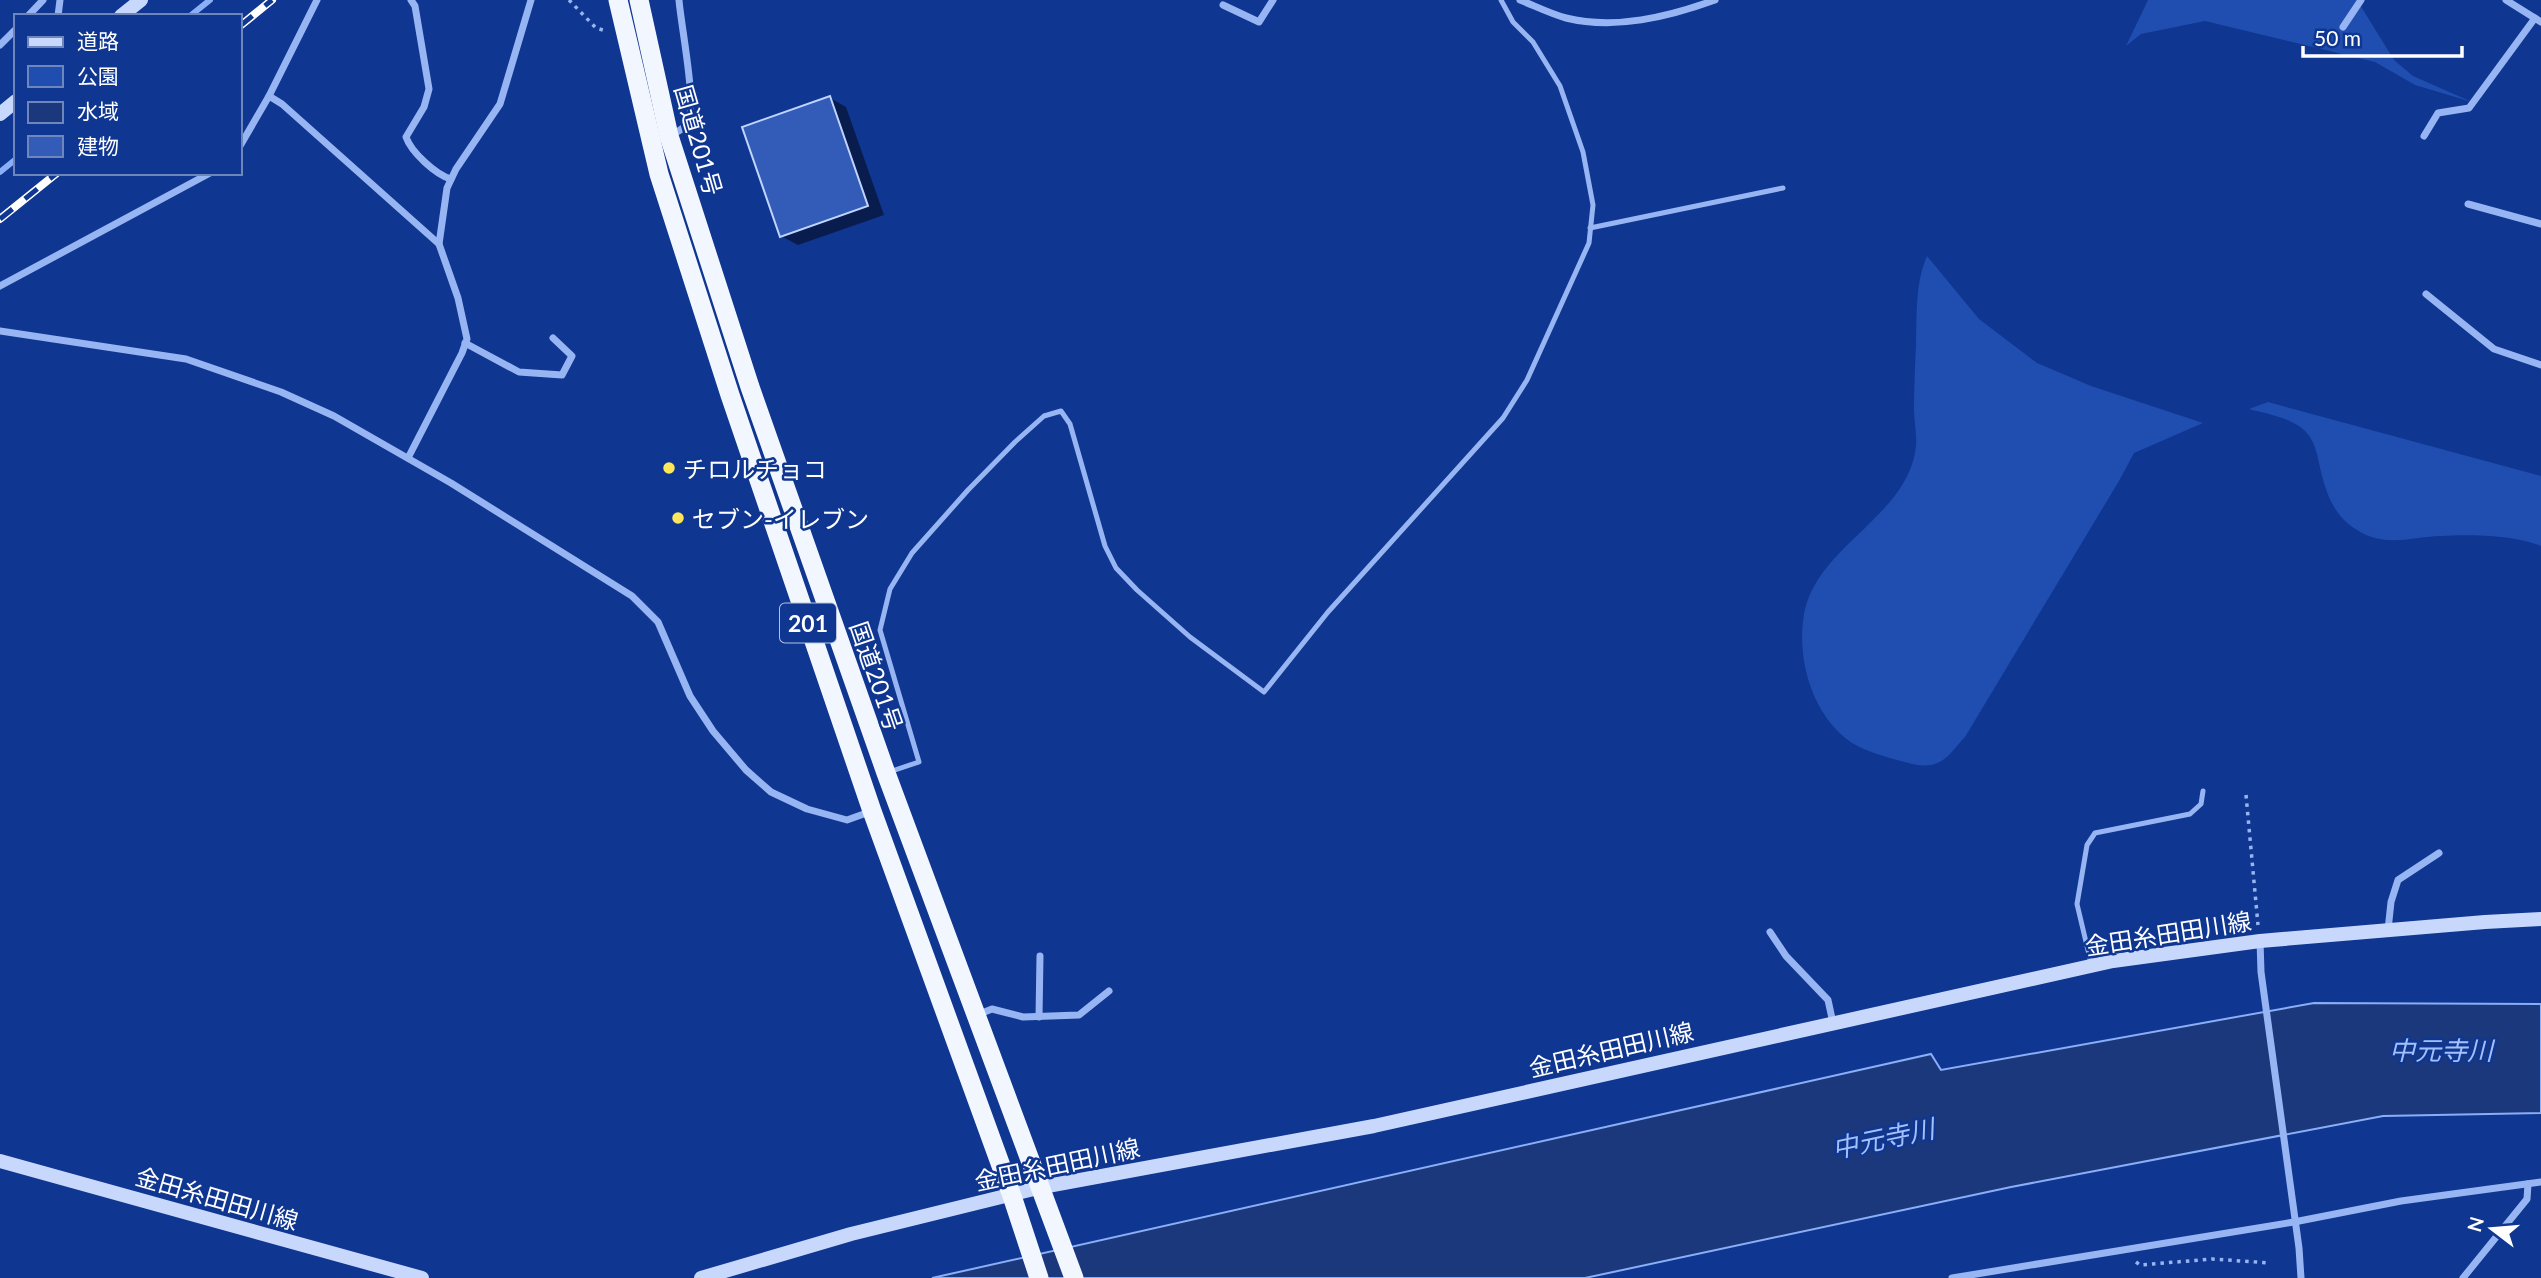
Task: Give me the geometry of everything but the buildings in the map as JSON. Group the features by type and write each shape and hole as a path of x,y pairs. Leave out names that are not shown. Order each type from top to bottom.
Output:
{"highway":[{"name":"国道201号","path":"618,0 659,174 730,395 872,811 1012,1196 1039,1278"},
{"name":"国道201号","path":"639,0 669,136 750,387 886,774 1074,1278"}],"main road":[{"path":"124,14 141,0"},
{"path":"0,114 14,103"},
{"name":"金田糸田田川線","path":"701,1278 851,1234 1042,1187 1374,1126 2092,966 2260,942 2541,919"},
{"name":"金田糸田田川線","path":"0,1161 422,1278"}],"street":[{"path":"30,14 43,0"},
{"path":"242,143 270,96 317,0"},
{"path":"411,0 415,6 429,89 424,107 406,137 408,145 440,176 451,179"},
{"path":"408,458 467,339 458,298 439,244 447,188 500,104 531,0"},
{"path":"669,136 684,129 689,120 692,99 679,0"},
{"path":"1223,5 1259,22 1273,0"},
{"path":"1520,0 1566,18 1622,23 1659,17 1715,0"},
{"path":"2343,27 2361,0"},
{"path":"2424,136 2438,113 2469,108 2538,20 2506,0"},
{"path":"0,45 14,31"},
{"path":"270,96 439,244"},
{"path":"0,286 206,175"},
{"path":"2468,204 2541,224"},
{"path":"2426,294 2494,349 2541,365"},
{"path":"0,331 186,359 281,392 334,416 408,458 632,596 658,622 690,696 713,731 746,770 771,792 807,809 847,820 872,811"},
{"path":"465,343 519,372 562,375 572,356 553,338"},
{"path":"2388,930 2391,902 2398,880 2440,853"},
{"path":"1770,932 1786,956 1828,1000 1833,1023"},
{"path":"2260,942 2261,972 2301,1278"},
{"path":"1039,1017 1040,956"},
{"path":"976,1015 992,1009 1023,1017 1079,1015 1109,991"},
{"path":"1952,1278 2294,1222 2401,1201 2541,1182"},
{"path":"2463,1278 2527,1199 2528,1184"}],"lane":[{"path":"886,774 919,762 880,630 890,589 912,553 1015,442 1044,416 1060,411 1070,424 1105,546 1116,568 1190,637 1264,692 1328,612 1503,418 1527,380 1589,243 1592,205 1583,152 1560,86 1534,42 1513,23 1500,0"},
{"path":"1590,228 1783,188"},
{"path":"2092,966 2077,904 2087,845 2095,833 2190,814 2202,804 2203,791"}],"path":[{"path":"569,0 596,28 627,38"},
{"path":"2246,795 2260,942"},
{"path":"2121,1250 2140,1265 2212,1259 2270,1263"}],"green space":[{"path":"2148,0 2357,0 2394,60 2413,76 2472,102 2415,85 2375,62 2205,21 2141,34 2126,46"},
{"path":"1927,256 1979,319 2037,363 2091,386 2203,423 2134,453 1965,737 1938,763 1920,765 1868,751 1839,732 1818,705 1811,689 1802,638 1803,621 1810,595 1823,572 1879,514 1896,494 1909,472 1916,446 1914,401 1917,299"},
{"path":"2268,402 2541,476 2541,546 2505,537 2478,535 2388,540 2378,539 2357,530 2341,517 2331,501 2315,447 2307,433 2288,420 2249,409"}],"water":[{"name":"中元寺川","path":"2314,1003 2541,1004 2541,1113 2383,1116 2011,1187 1585,1278 932,1278 1931,1054 1941,1070"}],"waterway":[{"path":"192,14 210,0"},
{"path":"0,172 14,161"}],"railway":[{"path":"242,24 272,0"},
{"path":"0,219 55,175"}],"place":[{"name":"チロルチョコ","path":"669,468"},
{"name":"セブン-イレブン","path":"678,518"}]}
